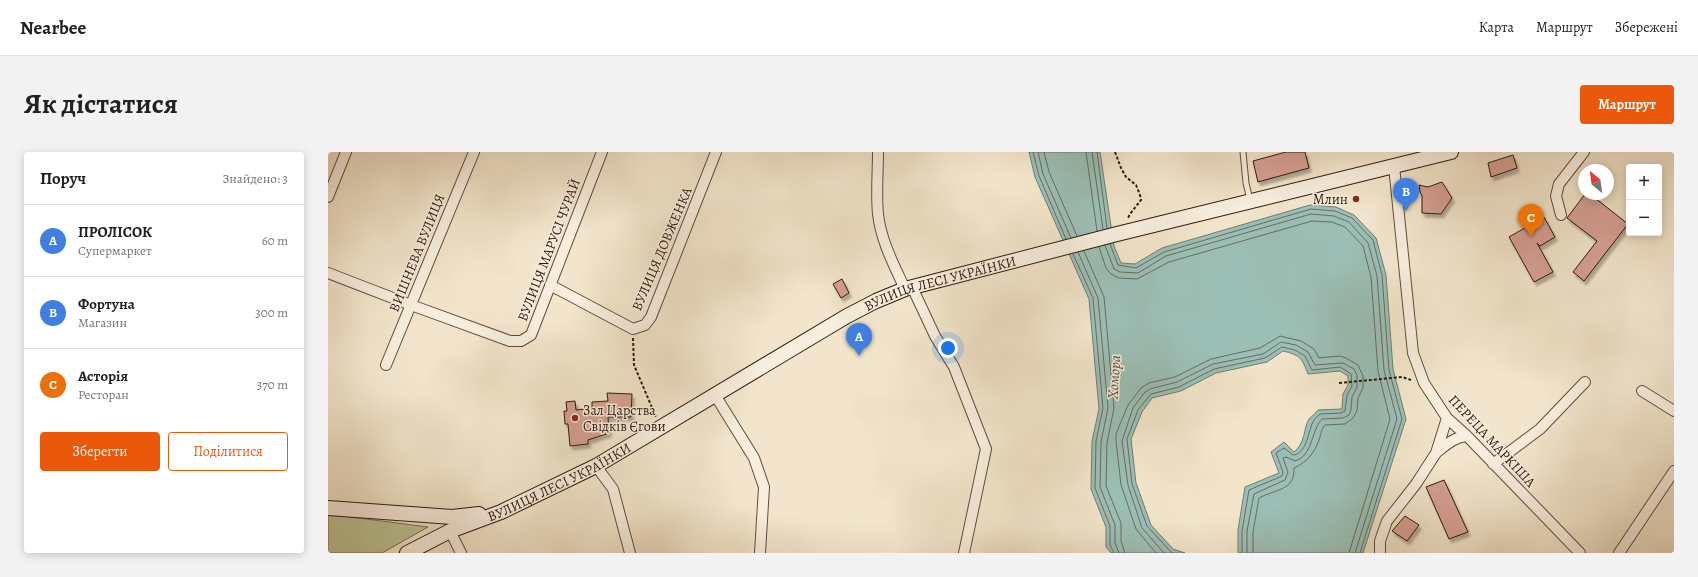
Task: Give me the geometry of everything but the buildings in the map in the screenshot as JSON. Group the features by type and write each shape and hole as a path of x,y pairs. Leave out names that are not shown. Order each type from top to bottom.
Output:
{"main road":[{"name":"ВУЛИЦЯ ЛЕСІ УКРАЇНКИ","path":"407,553 450,531 501,512 596,466 847,316 876,301 908,288 1122,232 1451,152"},
{"path":"328,508 452,517 501,512"}],"street":[{"path":"328,197 346,152"},
{"name":"ВИШНЕВА ВУЛИЦЯ","path":"386,365 474,152"},
{"name":"ВУЛИЦЯ МАРУСІ ЧУРАЙ","path":"411,306 510,341 521,341 531,335 602,152"},
{"name":"ВУЛИЦЯ ДОВЖЕНКА","path":"550,285 633,328 644,325 651,317 716,152"},
{"path":"878,152 878,213 886,245 908,288 954,367 986,449 964,553"},
{"path":"1561,215 1556,196 1559,184 1584,152"},
{"name":"ПЕРЕЦА МАРКІША","path":"1394,166 1413,353 1424,383 1447,418 1467,436 1580,553"},
{"path":"328,273 411,306"},
{"path":"1493,464 1540,429 1585,382"},
{"path":"1642,392 1674,411"},
{"path":"715,395 754,458 764,487 760,553"},
{"path":"1380,553 1380,541 1386,521 1416,484 1436,453 1447,418"},
{"path":"1436,453 1451,441 1459,437 1467,436"},
{"path":"596,466 613,489 630,553"},
{"path":"1619,553 1674,471"},
{"path":"450,531 461,553"}],"lane":[{"path":"1243,152 1246,183 1250,201"}],"path":[{"path":"1115,152 1126,177 1136,185 1140,196 1140,200 1130,214 1122,232"},
{"path":"633,328 634,365 652,410 662,427"},
{"path":"1339,383 1402,377"}],"green space":[{"path":"328,514 428,527 382,553 328,553"}],"water":[{"name":"Хомора","path":"1029,152 1100,152 1114,246 1121,263 1135,264 1162,248 1310,205 1336,207 1354,215 1376,238 1386,275 1393,369 1406,419 1363,553 1238,553 1238,530 1245,487 1279,473 1271,452 1284,442 1294,452 1301,444 1309,419 1318,410 1342,409 1343,394 1348,385 1348,376 1340,371 1308,374 1300,358 1283,351 1267,362 1216,373 1181,391 1152,398 1142,412 1131,439 1136,483 1151,525 1173,549 1185,553 1111,553 1106,547 1106,527 1091,489 1092,441 1099,409 1089,299 1035,177"}],"place":[{"name":"Млин","path":"1356,199"},
{"name":"Фортуна","path":"1406,211"},
{"name":"Асторія","path":"1531,237"},
{"name":"ПРОЛІСОК","path":"859,356"},
{"name":"Зал Царства Свідків Єгови","path":"575,418"}]}
